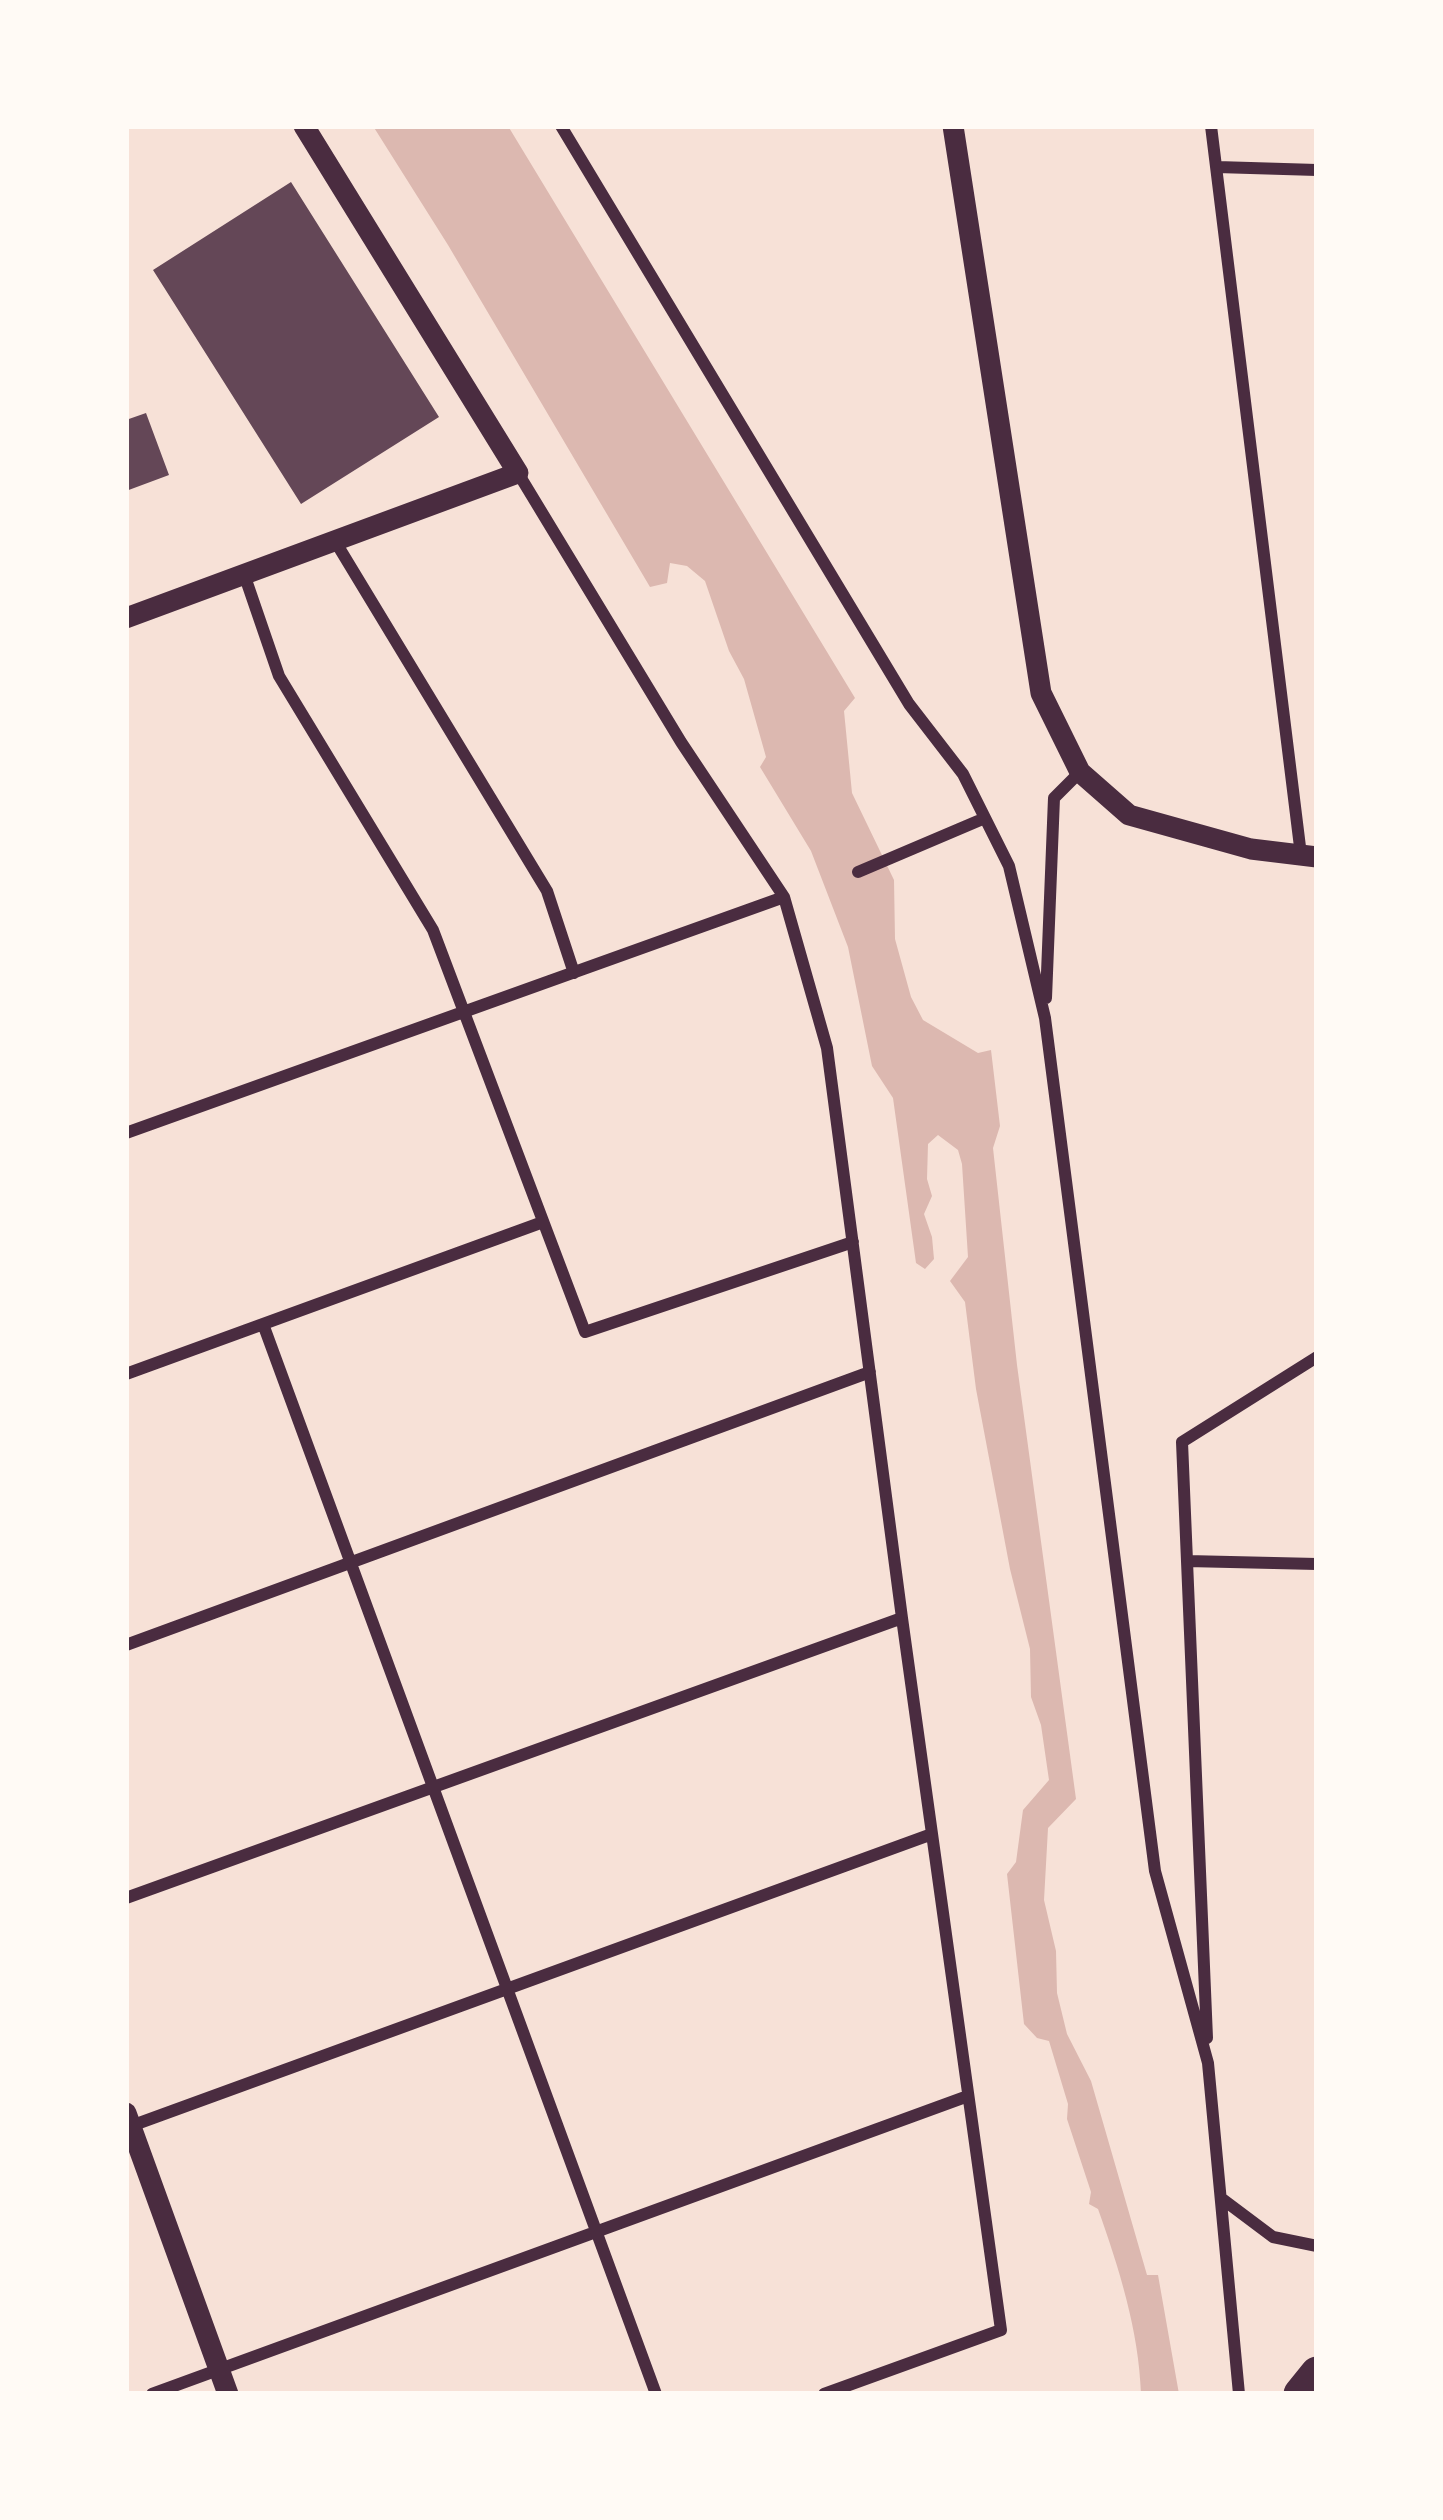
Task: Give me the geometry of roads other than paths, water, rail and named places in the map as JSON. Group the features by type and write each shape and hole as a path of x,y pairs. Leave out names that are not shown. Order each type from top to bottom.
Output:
{"highway":[{"path":"1300,2394 1317,2373"}],"street":[{"path":"304,126 681,742 784,897 827,1048 1001,2330 824,2394"},
{"path":"561,126 909,704 963,774 1009,866 1045,1018 1155,1871 1208,2063"},
{"path":"953,126 1041,693 1080,772 1129,815 1251,849 1309,856 1211,126"},
{"path":"1216,167 1317,170"},
{"path":"126,618 518,473"},
{"path":"335,541 547,891 574,973"},
{"path":"244,574 279,676 433,930 585,1332 853,1242"},
{"path":"1045,1018 1054,798 1080,772"},
{"path":"858,872 985,818"},
{"path":"126,1133 784,897"},
{"path":"126,1373 543,1222"},
{"path":"263,1324 656,2394"},
{"path":"1239,2394 1208,2063 1182,1442 1317,1357"},
{"path":"126,1645 870,1372"},
{"path":"1187,1561 1317,1564"},
{"path":"126,1898 902,1618"},
{"path":"228,2394 128,2122 932,1834"},
{"path":"152,2394 968,2096"},
{"path":"1221,2198 1273,2237 1317,2246"}]}
